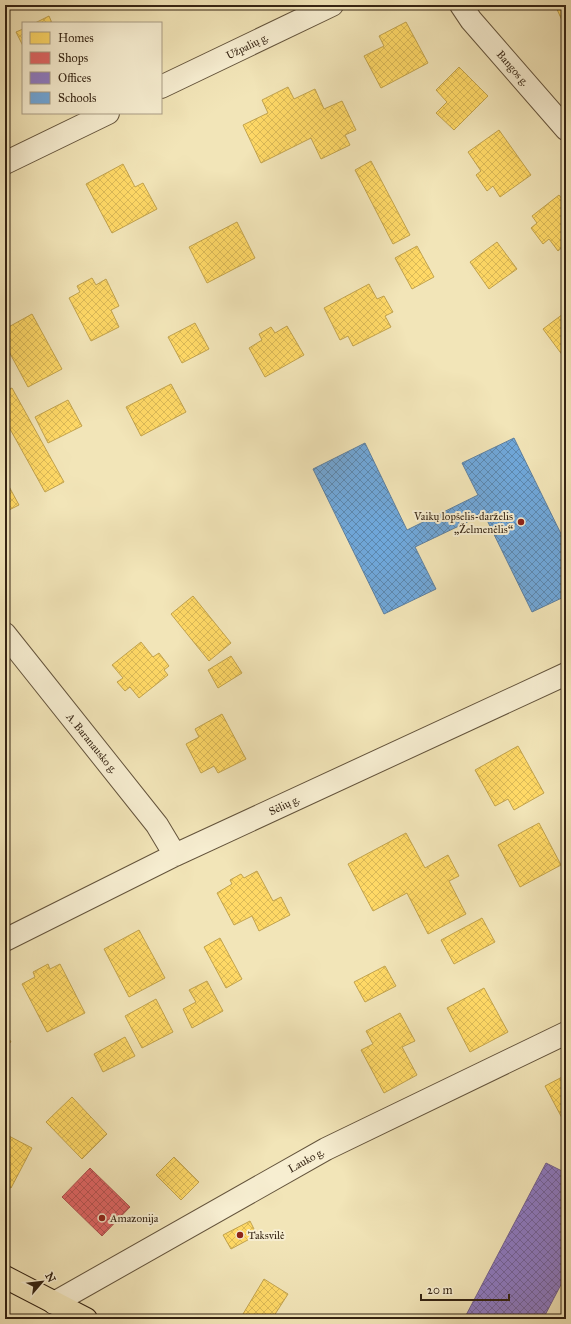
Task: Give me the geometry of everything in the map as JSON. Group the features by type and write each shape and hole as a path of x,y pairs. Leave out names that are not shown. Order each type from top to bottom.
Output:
{"main road":[{"path":"5,1277 86,1319"}],"street":[{"name":"Užpalių g.","path":"162,87 332,5"},
{"name":"Bangos g.","path":"461,5 471,20 566,129"},
{"path":"5,163 106,114"},
{"name":"A. Baranausko g.","path":"5,634 157,824 175,855"},
{"name":"Sėlių g.","path":"5,940 175,855 566,674"},
{"name":"Lauko g.","path":"54,1303 326,1149 566,1033"}],"building: Homes":[{"path":"190,5 201,5 193,9"},
{"path":"555,5 566,5 566,29"},
{"path":"49,16 52,22 37,22"},
{"path":"406,22 428,63 381,88 364,56 384,46 379,36"},
{"path":"22,29 22,44 16,32"},
{"path":"459,67 488,96 454,130 436,113 447,102 436,90"},
{"path":"288,87 294,99 315,89 324,109 342,101 356,130 345,135 350,145 321,159 311,138 261,163 243,125 268,113 262,100"},
{"path":"499,130 531,175 500,197 493,186 487,191 476,175 481,171 468,152"},
{"path":"371,161 410,235 393,244 355,170"},
{"path":"123,164 135,187 143,183 157,209 112,233 86,184"},
{"path":"559,195 566,204 566,244 558,251 549,239 543,244 531,228 537,223 532,216"},
{"path":"237,222 255,258 207,283 189,247"},
{"path":"497,242 517,269 489,289 470,262"},
{"path":"417,246 434,277 412,289 395,258"},
{"path":"92,278 96,285 106,279 119,306 111,310 119,327 91,341 69,298 80,292 77,286"},
{"path":"369,284 377,299 384,296 393,312 385,316 391,327 353,346 348,336 340,340 324,308"},
{"path":"32,314 62,369 28,387 5,344 5,329"},
{"path":"563,314 566,319 566,360 543,329"},
{"path":"195,323 209,349 182,363 168,337"},
{"path":"287,326 304,355 265,377 249,348 262,340 259,334 271,327 275,333"},
{"path":"171,384 186,412 141,436 126,407"},
{"path":"12,388 64,482 45,492 5,420 5,391"},
{"path":"68,400 82,426 48,443 35,417"},
{"path":"5,479 19,505 5,512"},
{"path":"193,596 231,643 209,661 171,614"},
{"path":"141,642 153,657 159,653 169,666 164,670 168,675 139,698 130,687 125,691 117,682 123,678 112,665"},
{"path":"231,656 242,673 218,688 208,670"},
{"path":"222,714 246,759 218,773 214,766 201,773 186,744 199,737 195,729"},
{"path":"518,746 544,793 514,810 508,799 495,806 475,770"},
{"path":"539,823 561,865 520,887 498,845"},
{"path":"406,833 425,868 448,855 459,876 449,881 466,914 428,934 407,893 373,911 348,864"},
{"path":"257,871 273,901 281,897 290,915 259,931 252,916 234,925 217,893 232,884 230,880 241,874 244,878"},
{"path":"482,918 495,942 454,964 441,940"},
{"path":"139,930 165,978 129,997 104,949"},
{"path":"220,938 242,979 226,988 204,947"},
{"path":"48,964 50,969 60,964 85,1013 47,1032 22,984 35,977 33,972"},
{"path":"385,966 396,986 365,1002 354,982"},
{"path":"207,981 223,1011 192,1028 183,1009 196,1002 189,990"},
{"path":"484,988 508,1032 470,1052 447,1008"},
{"path":"156,999 173,1032 142,1048 125,1016"},
{"path":"400,1013 415,1041 402,1047 417,1075 384,1093 361,1050 373,1044 366,1031"},
{"path":"5,1032 11,1042 5,1045"},
{"path":"125,1037 135,1056 103,1072 94,1054"},
{"path":"566,1075 566,1116 562,1118 545,1086"},
{"path":"72,1097 107,1134 82,1159 46,1122"},
{"path":"5,1134 32,1148 11,1188 5,1185"},
{"path":"174,1157 199,1182 181,1200 156,1175"},
{"name":"Taksvilė","path":"250,1221 257,1235 231,1249 223,1235"},
{"path":"264,1279 288,1294 272,1319 251,1319 243,1314"}],"building: Shops":[{"path":"90,1168 130,1207 102,1236 62,1197"}],"building: Offices":[{"path":"546,1163 566,1173 566,1275 543,1319 464,1319"}],"building: Schools":[{"name":"Vaikų lopšelis-darželis „Želmenėlis“","path":"514,438 566,544 566,596 532,612 484,514 415,547 436,589 384,614 313,469 365,443 407,530 478,495 462,463"}],"place":[{"name":"Vaikų lopšelis-darželis „Želmenėlis“","path":"521,522"},
{"name":"Amazonija","path":"102,1218"},
{"name":"Taksvilė","path":"240,1235"}]}
